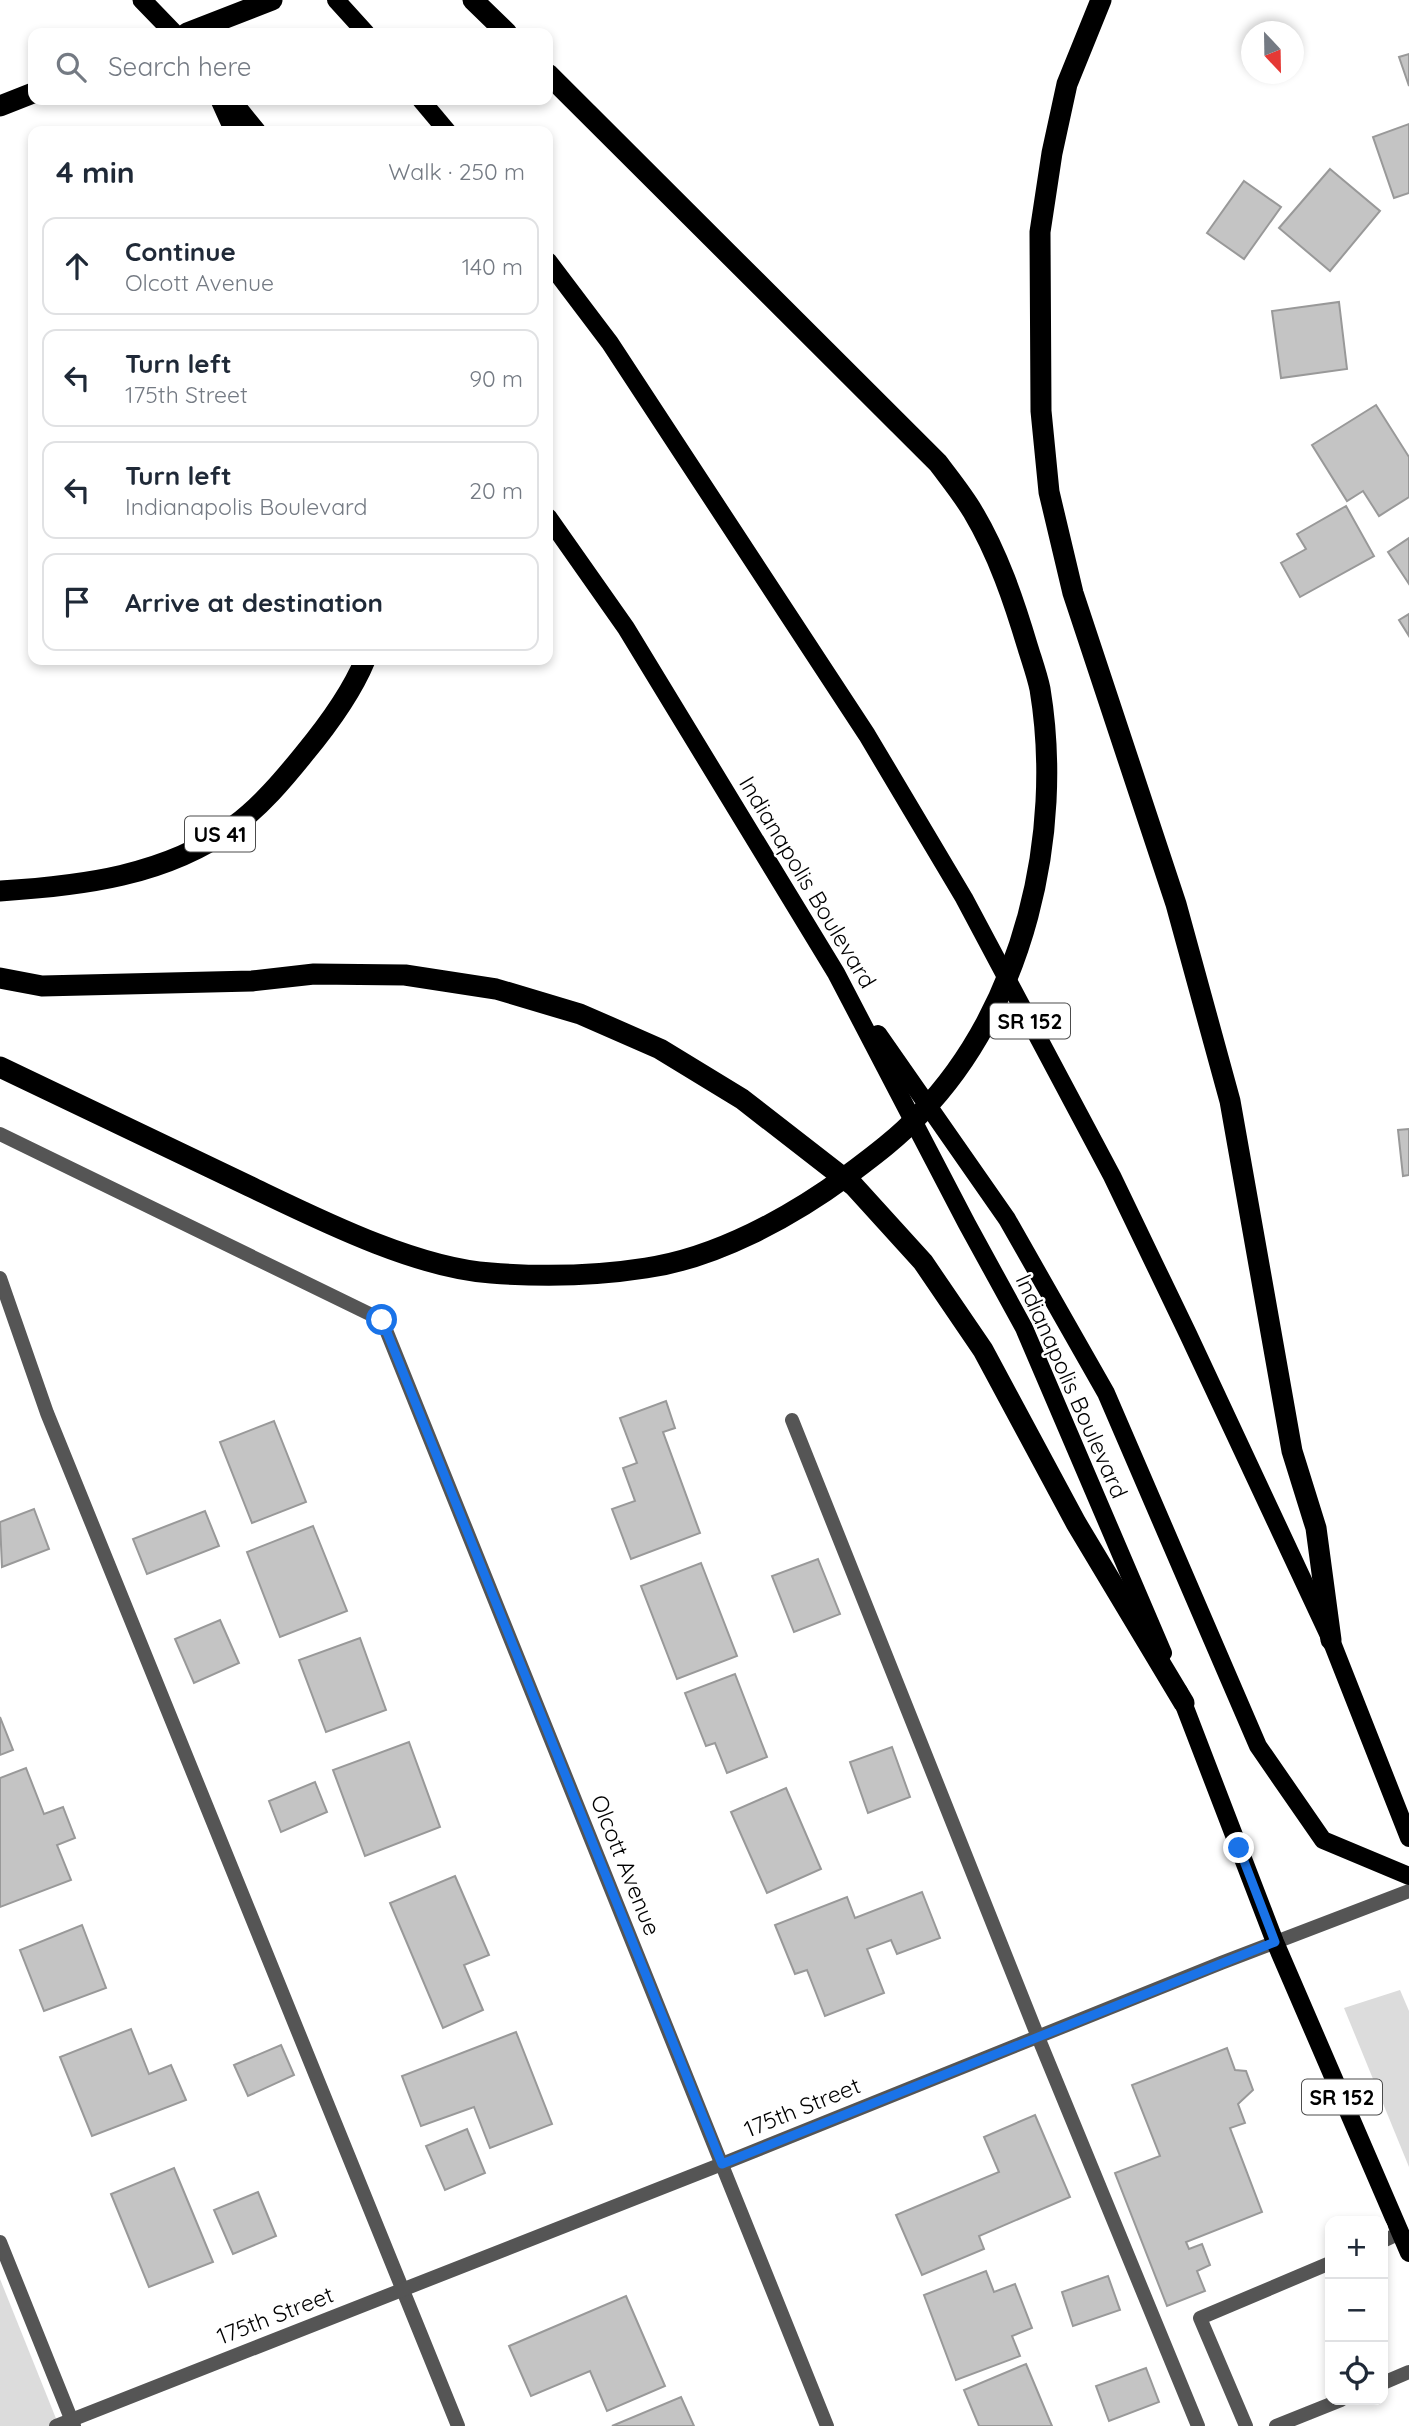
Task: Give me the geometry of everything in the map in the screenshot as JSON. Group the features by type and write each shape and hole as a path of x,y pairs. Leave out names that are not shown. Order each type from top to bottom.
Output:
{"highway":[{"path":"142,0 169,28"},
{"path":"200,28 272,0"},
{"path":"473,0 502,28"},
{"path":"1101,0 1067,84 1052,153 1040,232 1041,411 1049,492 1073,593 1176,904 1230,1101 1292,1451 1316,1528 1331,1640"},
{"path":"0,1067 309,1215 419,1259 487,1273 582,1274 649,1268 707,1252 775,1222 829,1189 921,1114 957,1069 990,1016 1023,941 1038,876 1046,813 1045,743 1040,687 1001,568 973,512 938,463 553,79"},
{"path":"0,106 28,95"},
{"path":"223,105 233,126"},
{"name":"US 41","path":"0,891 59,887 122,876 180,856 233,826 280,783 328,724 362,665"},
{"path":"0,978 42,986 252,981 314,974 405,975 496,989 580,1014 660,1049 742,1099 854,1186 923,1262 983,1350 1076,1523 1184,1703"}],"main road":[{"path":"336,0 361,28"},
{"path":"236,105 253,126"},
{"path":"425,105 443,126"},
{"name":"SR 152","path":"553,268 610,343 867,735 964,898 1112,1176 1331,1640 1409,1838"},
{"name":"Indianapolis Boulevard","path":"553,524 626,628 836,973 1024,1328 1184,1703 1275,1942 1409,2253"},
{"path":"836,973 1007,1219 1106,1393 1258,1746 1323,1840 1409,1876"}],"street":[{"name":"Olcott Avenue","path":"0,1134 382,1320 827,2426"},
{"path":"0,1278 47,1413 458,2426"},
{"path":"792,1419 1038,2037 1198,2426"},
{"name":"175th Street","path":"56,2426 72,2423 1275,1942 1409,1891"},
{"path":"1388,2239 1401,2233"},
{"path":"0,2242 72,2423"},
{"path":"1246,2426 1200,2318 1325,2265"},
{"path":"1388,2381 1409,2372"},
{"path":"1276,2426 1328,2405"}],"shaded area":[{"path":"1400,1990 1409,2011 1409,2167 1344,2008"},
{"path":"0,2279 59,2426 0,2426"}],"building":[{"path":"1409,54 1409,86 1399,57"},
{"path":"1409,124 1409,193 1394,198 1373,137"},
{"path":"1330,169 1380,211 1330,271 1279,228"},
{"path":"1244,181 1281,207 1244,259 1207,233"},
{"path":"1339,302 1347,369 1281,378 1272,311"},
{"path":"1376,405 1409,457 1409,497 1379,516 1363,491 1347,501 1312,445"},
{"path":"1346,506 1374,556 1300,597 1281,563 1306,549 1297,534"},
{"path":"1409,538 1409,584 1388,552"},
{"path":"1409,614 1409,636 1399,620"},
{"path":"1409,1129 1409,1175 1403,1176 1398,1130"},
{"path":"666,1401 675,1428 663,1432 700,1533 631,1559 612,1509 635,1501 623,1468 637,1463 620,1418"},
{"path":"274,1421 306,1502 252,1523 220,1442"},
{"path":"34,1509 49,1549 2,1567 0,1522"},
{"path":"205,1511 219,1546 147,1574 133,1539"},
{"path":"313,1526 347,1611 280,1637 247,1552"},
{"path":"818,1559 840,1614 794,1632 772,1576"},
{"path":"701,1563 737,1656 677,1679 641,1586"},
{"path":"220,1620 239,1663 194,1683 175,1639"},
{"path":"360,1638 386,1710 326,1732 299,1660"},
{"path":"735,1674 767,1757 727,1773 715,1743 706,1746 685,1693"},
{"path":"0,1717 13,1750 0,1755"},
{"path":"409,1742 440,1827 365,1856 333,1770"},
{"path":"892,1747 910,1797 868,1813 850,1762"},
{"path":"26,1768 44,1814 63,1807 75,1838 57,1845 71,1880 0,1907 0,1778"},
{"path":"315,1782 327,1812 281,1832 269,1801"},
{"path":"786,1788 821,1869 767,1893 731,1812"},
{"path":"455,1876 489,1955 464,1965 483,2010 443,2028 390,1903"},
{"path":"922,1892 940,1938 897,1954 891,1940 867,1949 884,1993 825,2016 807,1970 795,1974 775,1925 847,1897 855,1918"},
{"path":"82,1925 106,1988 44,2011 20,1950"},
{"path":"131,2029 149,2074 171,2065 186,2100 92,2136 60,2057"},
{"path":"516,2032 552,2124 490,2148 474,2107 421,2126 402,2076"},
{"path":"281,2045 294,2075 248,2096 234,2065"},
{"path":"1227,2048 1235,2070 1246,2071 1253,2090 1238,2104 1245,2123 1230,2128 1262,2212 1186,2242 1189,2249 1202,2244 1210,2265 1197,2271 1205,2291 1167,2306 1115,2173 1160,2156 1132,2085"},
{"path":"1035,2115 1070,2197 979,2236 984,2249 922,2275 896,2215 999,2172 984,2137"},
{"path":"467,2129 485,2173 445,2190 426,2146"},
{"path":"174,2168 213,2262 149,2287 111,2194"},
{"path":"258,2192 276,2236 233,2254 214,2210"},
{"path":"986,2271 994,2292 1015,2284 1032,2328 1012,2336 1020,2356 956,2380 924,2295"},
{"path":"1108,2276 1120,2310 1073,2326 1062,2292"},
{"path":"626,2296 665,2386 607,2411 590,2371 531,2396 509,2346"},
{"path":"1026,2364 1052,2426 979,2426 964,2390"},
{"path":"1146,2368 1159,2402 1109,2421 1096,2386"},
{"path":"681,2397 694,2426 612,2426"}],"route":[{"path":"382,1320 722,2164 1275,1942 1239,1848"}]}
